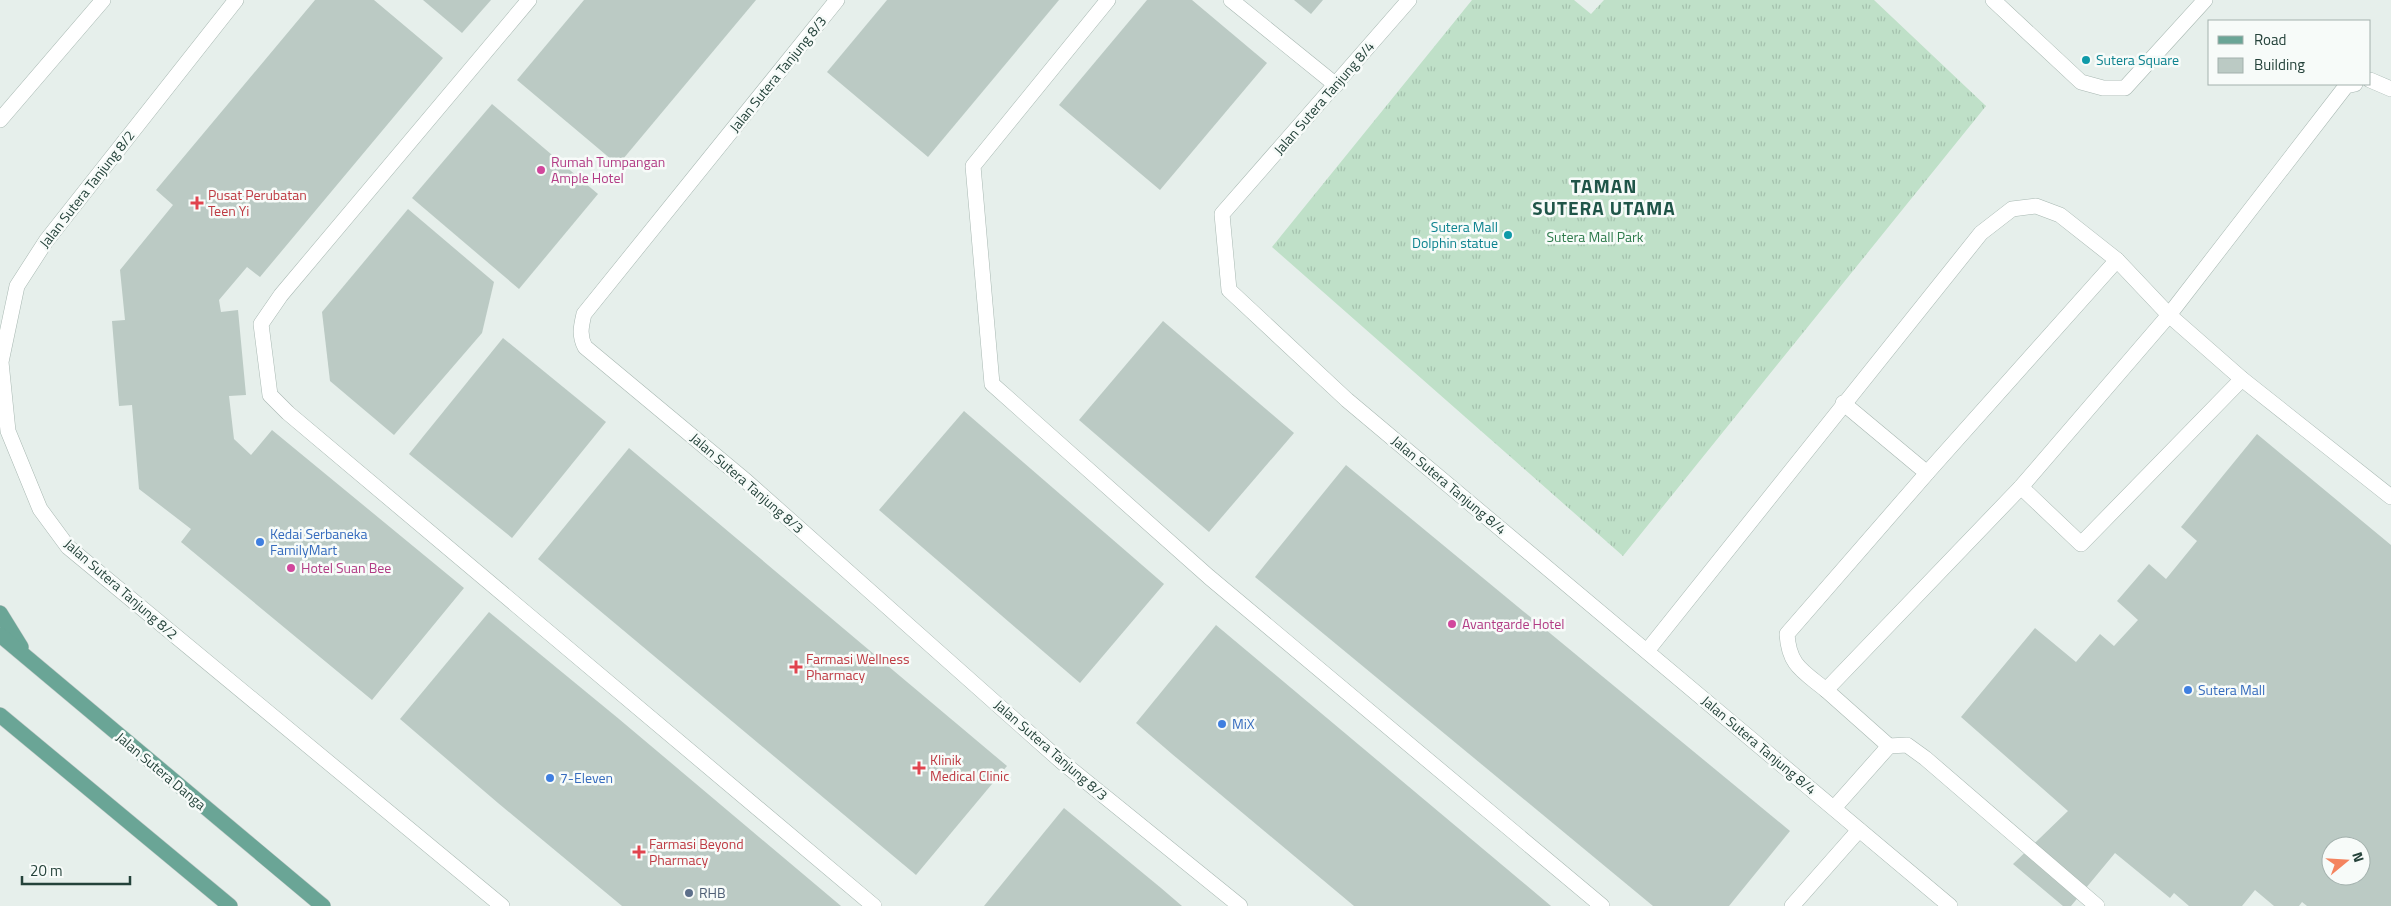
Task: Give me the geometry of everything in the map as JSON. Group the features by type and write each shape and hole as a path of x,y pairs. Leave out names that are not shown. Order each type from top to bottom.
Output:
{"main road":[{"path":"0,613 29,659"},
{"name":"Jalan Sutera Danga","path":"0,635 323,906"},
{"path":"4,719 230,906"}],"street":[{"path":"0,120 103,0"},
{"name":"Jalan Sutera Tanjung 8/2","path":"236,0 46,241 17,286 1,362 8,431 40,509 68,547 502,906"},
{"path":"529,0 281,295 261,324 270,395 288,413 874,906"},
{"name":"Jalan Sutera Tanjung 8/3","path":"837,0 584,314 580,329 581,339 585,348 746,481 1062,762 1240,906"},
{"path":"1108,0 973,166 992,384 1209,577 1602,906"},
{"path":"1231,0 1336,85"},
{"name":"Jalan Sutera Tanjung 8/4","path":"1409,0 1222,214 1229,290 1347,400 1950,906"},
{"path":"1994,0 2081,82 2103,88 2125,88 2205,0"},
{"path":"2371,80 2391,89"},
{"path":"1826,690 2021,487 2169,315 2346,86 2350,85"},
{"path":"1647,651 1843,403 1981,233 2012,209 2036,206 2060,215 2117,260 2169,315 2242,379 2391,497"},
{"path":"2096,906 1925,758 1907,745 1889,746 1796,664 1788,652 1787,634 1927,473 2117,260"},
{"path":"2021,487 2081,544 2242,379"},
{"path":"1843,403 1927,473"},
{"path":"1834,808 1889,746"},
{"path":"1792,906 1858,830"}],"green space":[{"name":"Sutera Mall Park","path":"1472,0 1574,0 1591,14 1604,0 1874,0 1986,106 1623,556 1272,247"}],"building":[{"path":"315,0 374,0 443,58 260,277 247,267 219,300 221,312 238,310 246,395 229,396 234,439 251,455 272,430 464,588 372,700 181,542 191,529 139,489 132,405 119,406 112,321 125,320 120,270 173,205 156,190"},
{"path":"423,0 491,0 462,33"},
{"path":"584,0 756,0 618,165 517,80"},
{"path":"887,0 1059,0 928,157 827,72"},
{"path":"1147,0 1192,0 1267,63 1160,190 1059,105"},
{"path":"1294,0 1323,0 1311,14"},
{"path":"492,104 598,194 519,289 412,198"},
{"path":"408,209 494,282 482,333 394,435 330,381 322,312"},
{"path":"1163,321 1294,433 1209,532 1079,420"},
{"path":"503,338 606,422 512,538 409,454"},
{"path":"964,411 1164,584 1080,683 879,510"},
{"name":"Sutera Mall","path":"2257,434 2391,545 2391,906 2307,906 2302,902 2299,906 2274,906 2255,890 2242,906 2189,906 2174,893 2170,898 2115,853 2071,906 2063,906 2013,864 2068,811 1961,717 2035,628 2076,662 2100,634 2114,646 2138,620 2117,601 2149,564 2166,579 2197,541 2181,527"},
{"path":"629,448 1007,766 916,875 538,559"},
{"path":"1346,465 1790,831 1729,906 1653,906 1255,577"},
{"path":"489,612 841,906 622,906 498,803 400,719"},
{"path":"1216,625 1551,906 1354,906 1172,754 1136,723"},
{"path":"1064,808 1161,888 1182,906 984,906"}],"place":[{"name":"Sutera Square","path":"2086,60"},
{"name":"Rumah Tumpangan Ample Hotel","path":"541,170"},
{"name":"Pusat Perubatan Teen Yi","path":"197,203"},
{"name":"Sutera Mall Dolphin statue","path":"1508,235"},
{"name":"Kedai Serbaneka FamilyMart","path":"260,542"},
{"name":"Hotel Suan Bee","path":"291,568"},
{"name":"Avantgarde Hotel","path":"1452,624"},
{"name":"Farmasi Wellness Pharmacy","path":"796,667"},
{"name":"Sutera Mall","path":"2188,690"},
{"name":"MiX","path":"1222,724"},
{"name":"Klinik Medical Clinic","path":"919,768"},
{"name":"7-Eleven","path":"550,778"},
{"name":"Farmasi Beyond Pharmacy","path":"639,852"},
{"name":"RHB","path":"689,893"}],"district":[{"name":"TAMAN SUTERA UTAMA","path":"1604,197"}]}
